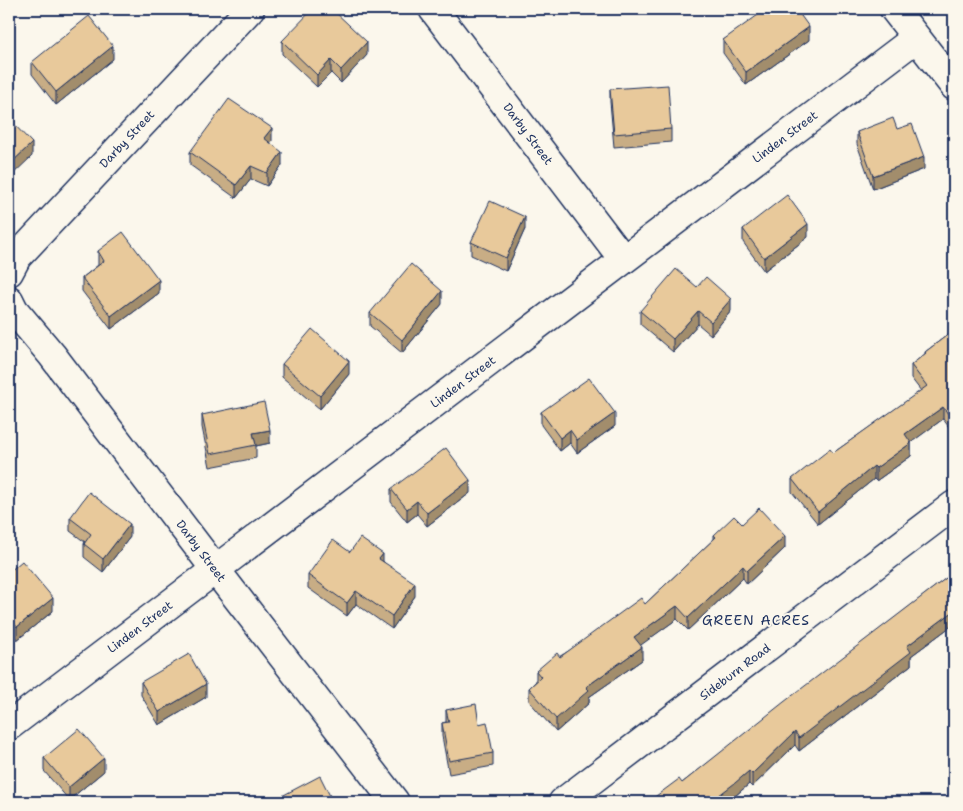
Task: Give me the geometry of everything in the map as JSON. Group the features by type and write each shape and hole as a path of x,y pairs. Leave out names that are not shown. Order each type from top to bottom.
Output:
{"street":[{"name":"Darby Street","path":"9,272 17,257 250,9"},
{"name":"Darby Street","path":"433,9 623,259"},
{"path":"894,9 954,86"},
{"name":"Linden Street","path":"9,726 916,38"},
{"name":"Darby Street","path":"9,300 14,310 52,354 395,802"},
{"name":"Sideburn Road","path":"563,802 954,504"}],"building":[{"path":"313,9 332,9 367,42 341,70 331,60 317,75 282,41"},
{"path":"780,9 796,9 809,27 746,72 723,40 765,10 769,16"},
{"path":"89,16 113,46 56,92 32,62"},
{"path":"668,85 671,129 614,134 610,89"},
{"path":"229,99 272,128 264,138 282,152 267,173 251,166 236,185 190,152"},
{"path":"893,118 897,129 912,124 924,157 873,176 857,132"},
{"path":"9,119 32,143 9,165"},
{"path":"787,195 808,224 764,258 743,229"},
{"path":"490,201 525,217 506,258 471,242"},
{"path":"123,232 159,280 111,316 82,278 104,261 98,251"},
{"path":"411,264 442,291 402,340 370,313"},
{"path":"676,269 697,287 706,277 731,299 711,322 698,311 673,339 640,311"},
{"path":"312,329 349,361 320,396 282,364"},
{"path":"954,330 954,422 943,407 905,434 911,443 876,468 874,466 818,512 792,479 830,449 833,453 927,386 911,365"},
{"path":"589,378 615,413 577,440 570,430 560,438 541,412"},
{"path":"264,402 270,430 253,433 256,445 210,454 202,415"},
{"path":"446,448 470,480 427,513 417,501 407,509 391,489"},
{"path":"89,492 130,524 103,559 84,544 91,534 70,518"},
{"path":"759,508 785,536 747,571 743,566 688,618 677,606 634,637 642,647 586,687 589,690 556,719 529,688 541,677 536,671 557,653 560,657 641,598 645,604 716,537 714,535 734,516 742,524"},
{"path":"360,538 383,554 379,559 415,583 392,616 356,591 347,603 308,575 333,540 350,552"},
{"path":"22,561 53,598 17,627 9,617 9,572"},
{"path":"954,572 954,611 907,646 911,652 799,738 795,732 752,774 749,771 710,802 648,802 679,779 682,783"},
{"path":"189,654 206,684 159,712 141,682"},
{"path":"476,704 479,724 487,722 493,753 449,761 442,723 449,722 446,710"},
{"path":"79,729 104,758 69,787 44,758"},
{"path":"320,776 333,802 282,802 280,797"}],"district":[{"name":"GREEN ACRES","path":"756,620"}]}
